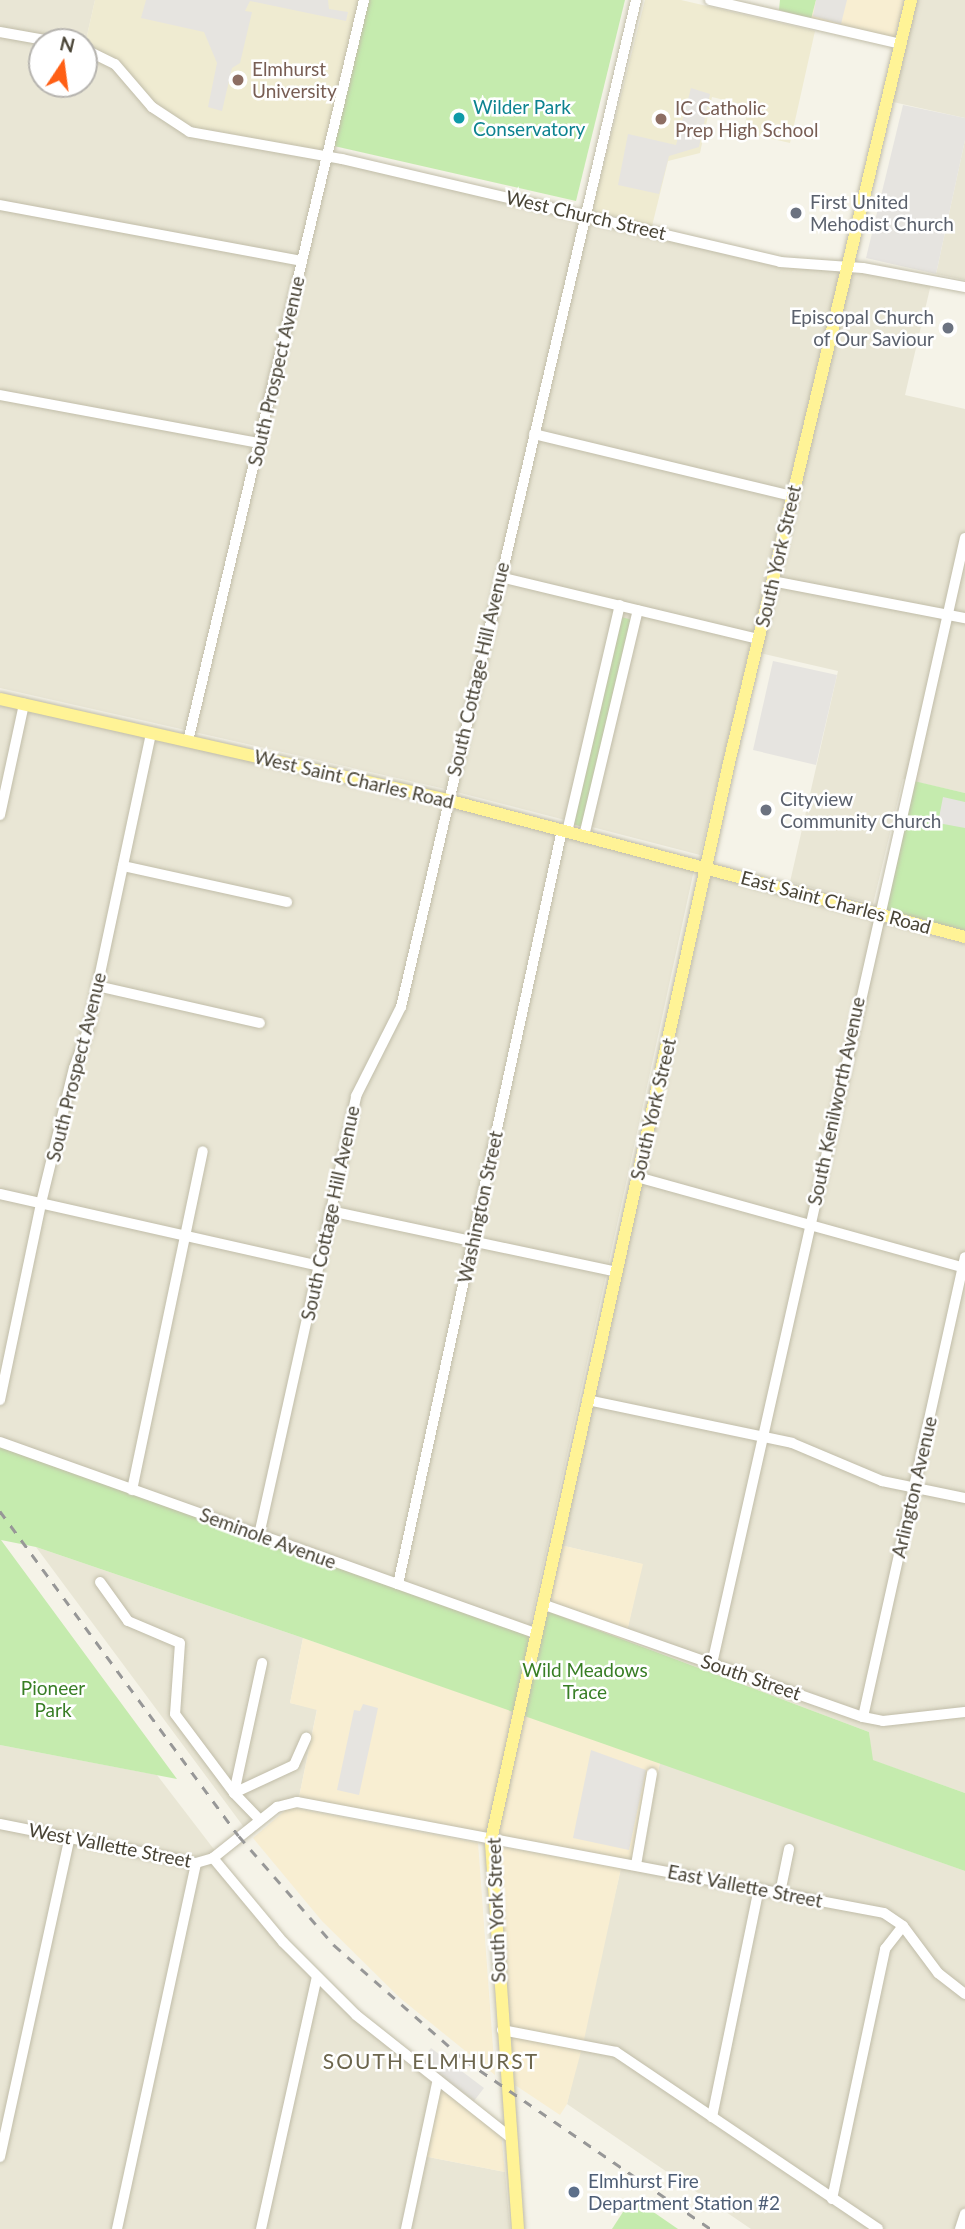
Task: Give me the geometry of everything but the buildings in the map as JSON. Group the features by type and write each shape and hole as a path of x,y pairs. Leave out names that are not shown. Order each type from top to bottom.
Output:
{"main road":[{"name":"South York Street","path":"518,2229 502,2030 491,1840 758,639 911,0"},
{"name":"West Saint Charles Road","path":"0,699 447,800 706,868"},
{"name":"East Saint Charles Road","path":"706,868 965,937"}],"street":[{"name":"South Prospect Avenue","path":"188,741 364,0"},
{"name":"South Cottage Hill Avenue","path":"259,1535 356,1096 401,1007 447,800 636,0"},
{"path":"710,0 900,44"},
{"path":"0,32 28,37"},
{"name":"West Church Street","path":"98,56 115,64 152,107 190,132 327,158 585,215 780,262 846,267 965,287"},
{"path":"0,205 302,261"},
{"path":"0,395 259,443"},
{"path":"534,434 792,496"},
{"name":"South Kenilworth Avenue","path":"712,1664 878,913 965,538"},
{"path":"500,577 758,639"},
{"path":"772,580 965,618"},
{"name":"Washington Street","path":"398,1584 565,831 620,606"},
{"path":"584,836 638,610"},
{"path":"0,815 24,704"},
{"name":"South Prospect Avenue","path":"0,1400 41,1203 97,986 151,733"},
{"path":"123,866 287,902"},
{"path":"97,986 260,1023"},
{"path":"132,1490 203,1151"},
{"path":"638,1177 809,1225 964,1264"},
{"path":"0,1194 319,1266"},
{"path":"330,1211 616,1272"},
{"name":"Arlington Avenue","path":"863,1717 964,1264"},
{"path":"587,1399 808,1448 867,1476 965,1499"},
{"name":"Seminole Avenue","path":"0,1442 535,1633"},
{"path":"100,1582 128,1621 180,1643 175,1714 234,1793 260,1820"},
{"name":"South Street","path":"542,1604 863,1717 883,1721 965,1712"},
{"path":"234,1793 262,1663"},
{"path":"234,1793 294,1765 306,1738"},
{"path":"636,1865 652,1773"},
{"name":"West Vallette Street","path":"0,1824 196,1863 213,1858 283,1803 296,1802 491,1840"},
{"path":"0,2157 70,1837"},
{"name":"East Vallette Street","path":"491,1840 884,1913 903,1926 939,1973 965,1994"},
{"path":"780,1893 789,1849"},
{"path":"213,1858 317,1977 437,2083 511,2138"},
{"path":"117,2229 196,1863"},
{"path":"712,2117 759,1889"},
{"path":"832,2199 886,1949 903,1926"},
{"path":"261,2229 317,1977"},
{"path":"502,2030 612,2050 878,2229"},
{"path":"406,2229 437,2083"},
{"path":"960,2229 965,2214"}],"shaded area":[{"path":"0,0 95,0 89,28 28,28 28,98 98,98 98,55 327,158 779,267 840,271 700,855 441,788 0,688"},
{"name":"Elmhurst University","path":"95,0 364,0 327,158 208,136 170,121 122,71 98,57 98,28 89,28"},
{"path":"146,0 328,0 329,9 348,12 346,21 250,1 245,11 252,12 240,63 232,68 222,111 208,107 217,63 204,32 141,18"},
{"name":"IC Catholic Prep High School","path":"645,0 681,0 815,31 790,143 743,132 749,106 712,97 700,153 668,161 652,226 592,211"},
{"path":"816,0 904,0 895,38 811,19"},
{"path":"816,0 847,0 841,24 813,16"},
{"path":"917,0 965,0 965,118 893,102"},
{"path":"691,88 710,94 699,147 669,156 659,194 618,185 628,134 676,145"},
{"path":"903,105 965,118 965,140 936,274 866,258"},
{"path":"965,140 965,280 936,274"},
{"path":"860,271 931,284 905,395 965,409 965,793 903,779 873,904 790,882 838,671 760,653 851,273"},
{"path":"773,661 837,675 816,765 753,750"},
{"path":"0,704 375,787 694,870 528,1635 0,1444"},
{"path":"943,797 965,802 965,828 938,823"},
{"path":"711,876 965,944 965,1793 872,1760 869,1732 625,1640 642,1564 560,1545"},
{"path":"560,1545 643,1564 625,1640 547,1611"},
{"path":"36,1547 303,1638 290,1703 317,1709 298,1802 287,1801 246,1830"},
{"path":"303,1638 660,1762 641,1864 298,1802 317,1710 290,1703"},
{"path":"363,1704 378,1708 359,1795 337,1790 354,1710 360,1711"},
{"path":"0,1745 157,1775 216,1852 196,1860 0,1822"},
{"path":"591,1750 646,1770 629,1850 573,1838"},
{"path":"660,1762 965,1871 965,2229 751,2229 567,2104 621,1868 640,1872"},
{"path":"289,1807 478,1843 495,2075 400,1998 322,1921 253,1838"},
{"path":"0,1828 213,1861 312,1977 433,2084 418,2155 505,2172 510,2229 0,2229"},
{"path":"496,1846 621,1868 584,2040 567,2104 560,2115 515,2085"},
{"path":"431,2048 484,2088 474,2101 421,2061"},
{"path":"433,2084 501,2133 505,2172 418,2155"}],"green space":[{"path":"368,0 625,0 576,201 334,146"},
{"path":"780,0 816,0 811,19 779,10"},
{"path":"621,617 633,620 583,827 572,824"},
{"path":"914,781 965,793 965,931 884,909"},
{"name":"Wild Meadows Trace","path":"0,1444 540,1640 547,1611 869,1732 873,1760 965,1793 965,1871 303,1638 36,1547 1,1540 177,1779 0,1745"},
{"path":"633,2198 678,2229 612,2229"}],"railway":[{"path":"0,1511 239,1836 334,1945 465,2060 711,2229"}],"place":[{"name":"Elmhurst University","path":"238,80"},
{"name":"Wilder Park Conservatory","path":"459,118"},
{"name":"IC Catholic Prep High School","path":"661,119"},
{"name":"First United Mehodist Church","path":"796,213"},
{"name":"Episcopal Church of Our Saviour","path":"948,328"},
{"name":"Cityview Community Church","path":"766,810"},
{"name":"Elmhurst Fire Department Station #2","path":"574,2192"}],"district":[{"name":"SOUTH ELMHURST","path":"431,2061"}],"park label":[{"name":"Pioneer Park","path":"53,1699"}]}
